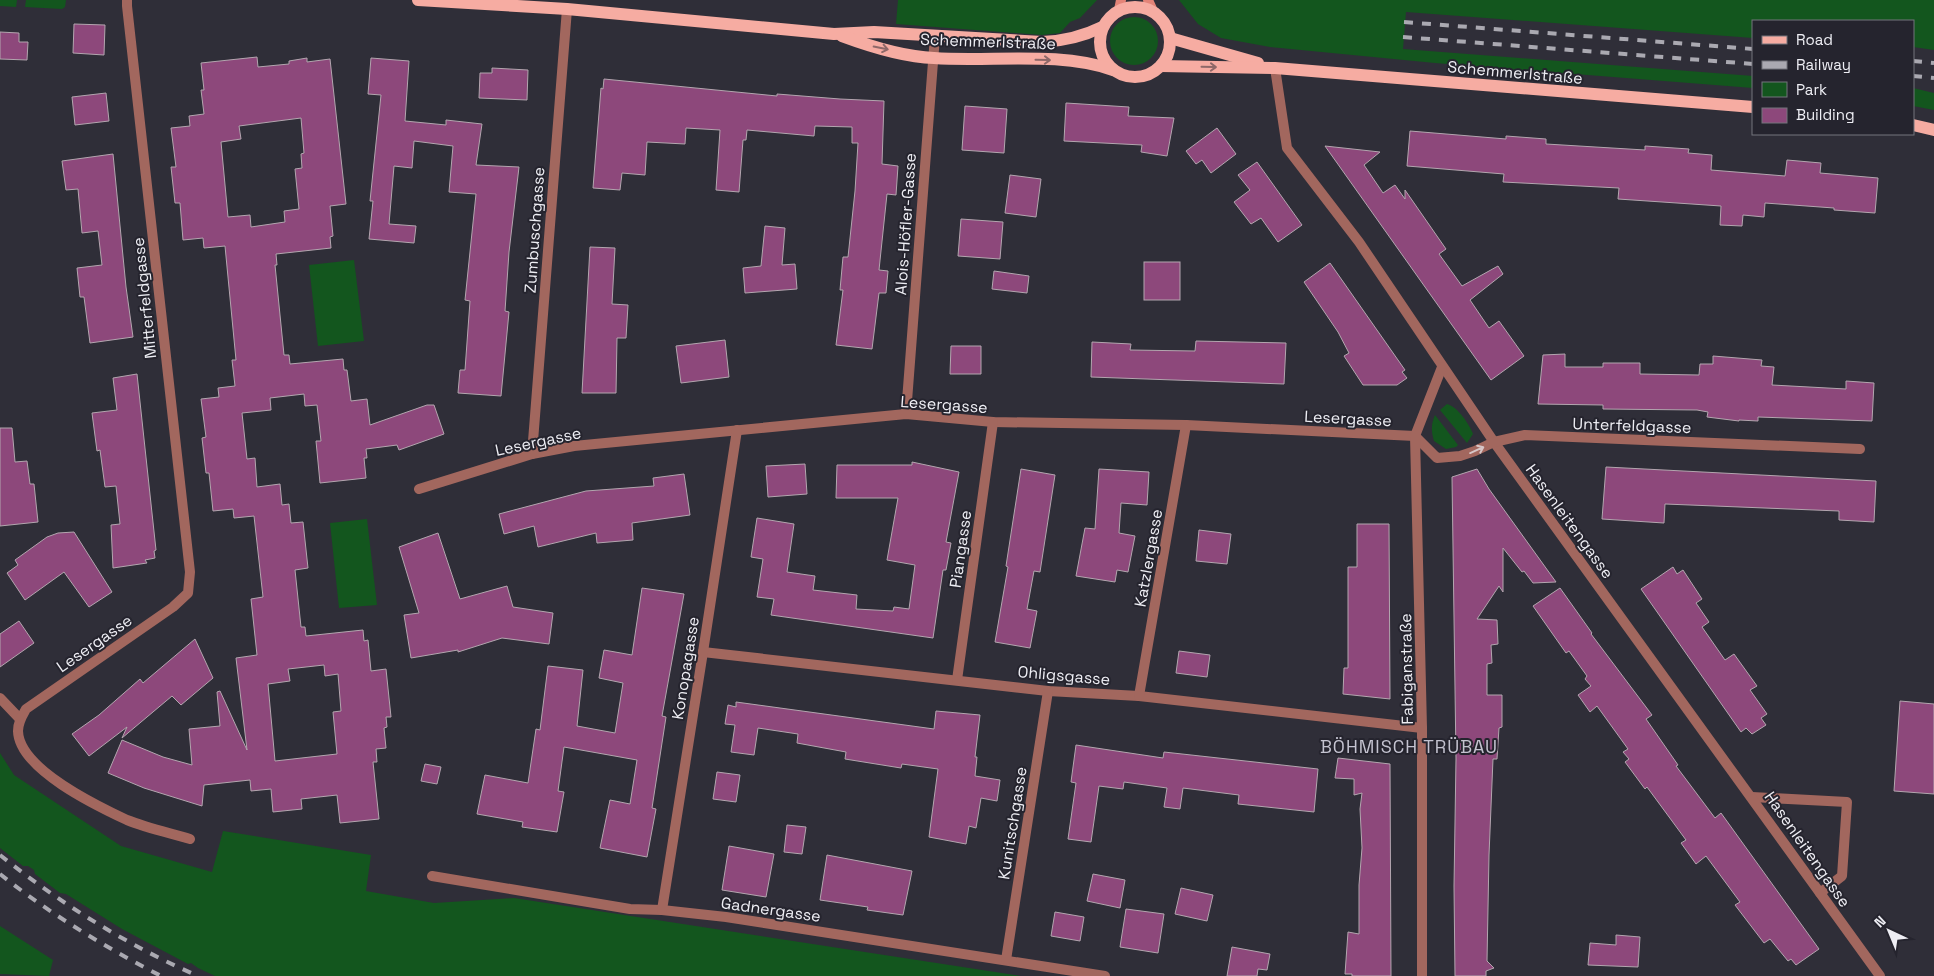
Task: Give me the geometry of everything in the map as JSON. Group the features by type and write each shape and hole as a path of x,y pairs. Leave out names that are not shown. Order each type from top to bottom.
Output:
{"main road":[{"name":"Schemmerlstraße","path":"418,0 567,9 834,34 874,32 1042,42 1066,40 1089,34 1102,27"},
{"path":"1120,5 1129,7 1151,6 1168,29 1170,38 1168,52 1161,66 1151,74 1136,78 1124,76 1113,70 1104,60 1100,49 1099,37 1102,27 1120,5"},
{"name":"Schemmerlstraße","path":"834,34 871,46 932,58 1066,60 1093,64 1113,70"},
{"name":"Schemmerlstraße","path":"1170,38 1275,68"},
{"name":"Schemmerlstraße","path":"1161,66 1275,68 1752,107"},
{"path":"1914,125 1934,130"}],"street":[{"name":"Mitterfeldgasse","path":"127,0 126,6 190,572 188,593"},
{"name":"Zumbuschgasse","path":"532,454 567,9"},
{"name":"Alois-Höfler-Gasse","path":"906,414 935,36"},
{"name":"Hasenleitengasse","path":"1275,68 1287,148 1359,242 1494,442 1880,976"},
{"name":"Fabiganstraße","path":"1422,976 1422,728 1415,436 1442,367"},
{"name":"Lesergasse","path":"419,489 532,454 574,446 906,414 993,422 1186,425 1415,436"},
{"name":"Piangasse","path":"957,680 993,422"},
{"name":"Katzlergasse","path":"1139,696 1186,425"},
{"name":"Konopagasse","path":"662,910 704,652 737,430"},
{"name":"Unterfeldgasse","path":"1415,436 1437,458 1460,456 1475,452 1494,442 1525,435 1860,449"},
{"name":"Lesergasse","path":"20,719 26,709 35,702 173,607 188,593"},
{"name":"Ohligsgasse","path":"704,652 1048,691 1139,696 1422,728"},
{"name":"Kunitschgasse","path":"1006,960 1048,691"},
{"path":"0,698 20,719 18,731 25,751 44,771 62,785 129,820 190,839"},
{"path":"1752,797 1847,802 1842,876 1820,893"},
{"name":"Gadnergasse","path":"432,876 630,909 662,910 726,917 1105,976"}],"green space":[{"path":"0,0 17,0 16,7 0,6"},
{"path":"26,0 66,0 65,7 62,9 25,7"},
{"path":"898,0 1097,0 1080,18 1070,22 1060,33 1042,35 896,24"},
{"path":"1179,0 1934,0 1934,50 1914,47 1914,20 1752,20 1752,38 1406,12 1403,49 1752,76 1752,88 1435,63 1270,47 1221,38 1198,24"},
{"path":"1134,17 1143,19 1151,24 1156,32 1158,41 1156,50 1151,58 1143,63 1134,65 1125,63 1117,58 1112,50 1110,41 1112,32 1117,24 1125,19"},
{"path":"1914,88 1934,93 1934,110 1914,106"},
{"path":"354,260 364,341 318,346 309,265"},
{"path":"1447,404 1459,412 1471,430 1473,434 1467,443 1440,410"},
{"path":"1435,415 1458,445 1456,447 1446,449 1434,441 1432,428"},
{"path":"367,519 377,605 339,608 330,523"},
{"path":"0,753 14,775 121,846 212,872 223,831 371,855 366,891 434,903 514,898 1021,976 215,976 122,929 66,894 60,893 35,874 34,870 28,866 23,866 0,848"},
{"path":"0,926 53,960 49,976 0,974"}],"building":[{"path":"74,24 105,25 104,55 73,53"},
{"path":"0,32 19,33 19,42 28,42 27,60 0,59"},
{"path":"257,57 258,67 289,64 289,61 307,58 307,62 330,59 346,204 330,206 333,236 330,237 331,248 276,254 277,265 275,265 284,355 289,355 290,364 343,359 344,370 347,370 351,401 367,399 370,425 427,405 434,405 444,434 399,450 397,445 366,449 367,458 364,458 366,478 320,483 316,441 321,441 317,405 305,406 304,394 270,398 271,410 242,413 247,459 255,458 257,487 280,484 282,505 289,504 291,523 303,522 308,568 295,570 301,627 305,627 306,636 363,630 364,641 368,640 371,671 386,669 391,717 386,717 387,727 384,728 386,748 376,749 377,762 373,762 379,819 340,823 337,795 301,799 302,809 273,812 271,789 251,791 250,780 204,785 202,806 144,788 108,773 122,740 163,757 192,765 189,729 220,726 217,692 220,691 247,750 236,658 257,655 251,599 263,597 254,516 234,518 233,509 213,511 209,473 206,473 202,438 206,437 201,399 219,397 218,388 235,386 232,360 236,360 225,246 204,248 203,238 183,240 180,203 175,203 171,167 176,167 171,128 190,126 189,116 204,114 201,90 204,90 201,63","holes":["301,118 304,153 301,154 302,168 295,169 299,209 284,211 285,222 251,227 250,215 228,217 221,142 241,139 239,126","324,665 325,676 338,674 341,711 333,712 337,754 275,761 268,684 290,681 288,669"]},
{"path":"371,58 409,61 405,121 446,125 446,120 482,124 476,165 519,167 509,252 505,311 509,312 501,396 458,393 460,370 465,370 470,301 465,300 476,194 449,192 453,146 414,141 412,168 394,166 389,224 416,226 414,243 369,239 373,201 370,201 381,95 368,94"},
{"path":"492,68 528,70 527,100 479,98 480,73 492,73"},
{"path":"604,79 777,96 777,94 884,101 882,164 898,166 896,195 887,194 879,270 888,271 886,293 879,293 872,349 836,345 843,290 840,290 843,257 848,257 855,191 858,143 852,143 852,127 815,126 814,136 747,130 746,140 743,140 739,192 716,190 720,130 686,128 685,144 647,142 645,175 622,173 620,190 593,188 601,88 603,89"},
{"path":"106,93 109,121 75,125 72,97"},
{"path":"1066,103 1129,107 1128,116 1174,118 1167,156 1141,152 1142,145 1064,141"},
{"path":"965,106 1007,109 1004,153 962,150"},
{"path":"1217,128 1236,154 1211,173 1202,160 1196,164 1186,151"},
{"path":"1410,131 1506,139 1506,136 1546,139 1546,144 1645,150 1645,146 1689,149 1688,153 1712,155 1711,170 1785,176 1787,160 1821,163 1820,173 1878,178 1875,213 1765,203 1764,217 1743,215 1742,226 1720,225 1721,206 1618,199 1619,188 1503,182 1504,174 1407,166"},
{"path":"1325,146 1380,152 1364,165 1383,193 1395,185 1405,199 1405,190 1446,249 1439,254 1462,286 1498,266 1503,274 1470,300 1489,328 1499,321 1524,356 1491,380"},
{"path":"113,154 126,287 133,337 90,343 84,297 80,297 77,268 102,265 98,231 82,233 78,189 66,190 62,161"},
{"path":"1257,162 1302,225 1278,242 1261,218 1251,224 1234,202 1250,190 1238,175"},
{"path":"1010,175 1041,179 1036,217 1005,213"},
{"path":"961,219 1003,222 1000,259 958,256"},
{"path":"765,226 785,228 782,265 795,264 797,289 745,293 743,268 761,266"},
{"path":"590,247 615,248 612,304 628,305 626,338 617,338 616,393 582,393"},
{"path":"1144,262 1180,262 1180,300 1144,300"},
{"path":"1330,263 1405,370 1402,372 1407,378 1397,385 1363,385 1344,356 1349,353 1338,332 1304,282"},
{"path":"994,271 1029,276 1027,293 992,289"},
{"path":"725,340 729,377 681,383 676,346"},
{"path":"1196,341 1286,343 1284,384 1091,377 1092,342 1131,344 1130,350 1195,351"},
{"path":"951,346 981,346 981,374 950,374"},
{"path":"1565,354 1565,367 1603,367 1603,363 1640,363 1640,374 1699,375 1700,364 1713,364 1713,356 1762,360 1761,366 1774,367 1772,385 1846,389 1846,381 1874,383 1872,421 1758,417 1758,421 1739,421 1707,417 1708,412 1697,410 1603,409 1603,405 1538,404 1543,355"},
{"path":"137,374 156,550 154,551 155,558 145,560 147,563 113,568 111,525 120,524 116,486 105,487 100,450 97,451 92,413 117,410 113,378"},
{"path":"0,428 12,428 15,462 27,461 30,484 34,484 38,522 0,526"},
{"path":"912,462 959,472 946,542 951,543 946,570 943,570 933,638 771,615 774,599 757,597 763,559 751,557 757,518 794,524 787,572 815,576 813,590 857,595 856,609 893,611 894,607 909,609 915,565 887,560 898,498 836,498 837,465 912,465"},
{"path":"805,464 807,494 768,497 766,466"},
{"path":"1606,467 1876,481 1874,522 1839,520 1839,511 1665,504 1664,523 1602,519"},
{"path":"1021,469 1055,475 1040,572 1034,571 1027,609 1037,611 1030,648 995,642 1008,567 1006,566"},
{"path":"1099,469 1149,472 1147,505 1121,503 1119,533 1135,536 1128,572 1117,570 1115,582 1076,576 1085,528 1095,529"},
{"path":"1477,469 1489,489 1556,582 1533,583 1503,548 1503,592 1499,586 1477,619 1497,620 1498,644 1491,645 1492,663 1487,664 1487,695 1502,695 1502,727 1499,728 1497,759 1493,759 1489,855 1487,961 1494,968 1486,971 1486,976 1455,976 1456,759 1452,477"},
{"path":"684,474 690,515 632,523 633,540 597,543 596,533 538,547 534,526 504,534 499,514 586,491 654,486 653,478"},
{"path":"1357,524 1389,524 1390,699 1343,694 1344,668 1348,668 1348,567 1357,567"},
{"path":"1199,530 1231,534 1227,564 1196,561"},
{"path":"74,532 112,592 89,607 64,572 25,600 7,573 18,565 15,560 47,537 58,533"},
{"path":"438,533 460,599 507,586 513,607 553,613 549,644 502,638 458,652 458,650 411,658 404,615 419,613 399,547"},
{"path":"1673,567 1677,574 1683,570 1702,599 1696,603 1709,622 1702,627 1725,660 1734,654 1757,686 1750,690 1767,714 1761,718 1766,725 1752,734 1746,728 1741,732 1641,589"},
{"path":"642,588 684,594 662,716 666,717 652,808 656,809 647,857 600,848 610,800 630,804 637,760 564,747 558,791 564,792 557,832 522,827 523,822 477,814 485,775 528,783 536,729 540,730 548,666 583,670 577,726 615,733 623,683 599,678 604,650 632,655"},
{"path":"1560,588 1591,634 1652,715 1646,719 1678,765 1676,766 1715,818 1721,813 1819,949 1796,965 1791,959 1788,961 1770,939 1764,943 1735,905 1740,902 1706,856 1696,864 1681,843 1686,840 1647,787 1645,789 1625,762 1629,759 1623,752 1628,749 1597,706 1590,712 1578,695 1591,686 1585,679 1587,676 1569,651 1566,653 1533,606"},
{"path":"19,621 34,643 0,667 0,634"},
{"path":"195,639 213,678 181,705 172,696 122,738 127,727 89,756 72,734 99,715 140,679 143,683"},
{"path":"1179,651 1210,655 1207,677 1176,673"},
{"path":"1900,701 1934,704 1934,794 1894,791"},
{"path":"736,702 934,729 936,711 980,715 975,757 977,757 975,776 1000,780 997,801 981,798 976,828 969,826 966,844 929,837 938,769 902,764 901,768 845,759 846,752 797,743 798,734 758,728 754,755 731,752 735,725 725,724 728,705 736,707"},
{"path":"1076,745 1163,758 1164,752 1318,769 1314,812 1238,804 1239,795 1183,788 1180,809 1164,807 1167,788 1124,782 1123,789 1099,786 1091,842 1068,839 1076,783 1071,782"},
{"path":"1338,758 1390,764 1391,976 1352,976 1352,974 1345,974 1348,932 1359,934 1359,885 1362,848 1360,809 1362,793 1354,795 1354,779 1335,778"},
{"path":"425,764 441,767 437,784 421,781"},
{"path":"717,772 740,775 736,802 713,799"},
{"path":"787,825 806,827 802,854 784,852"},
{"path":"729,846 774,854 766,897 722,890"},
{"path":"827,855 912,871 903,915 867,910 868,907 820,900"},
{"path":"1093,874 1125,880 1120,908 1087,901"},
{"path":"1181,888 1213,895 1207,921 1175,914"},
{"path":"1126,909 1164,914 1158,953 1120,947"},
{"path":"1055,912 1084,917 1080,941 1051,936"},
{"path":"1616,935 1640,937 1638,967 1588,965 1590,943 1616,945"},
{"path":"1232,947 1270,954 1267,970 1258,969 1257,976 1227,976"}],"railway":[{"path":"1404,22 1752,49"},
{"path":"1403,37 1752,64"},
{"path":"1914,61 1934,63"},
{"path":"1914,76 1934,78"},
{"path":"0,855 71,907 95,922 146,951 198,976"},
{"path":"0,874 38,903 78,929 161,976"}],"district":[{"name":"BÖHMISCH TRÜBAU","path":"1409,747"}]}
